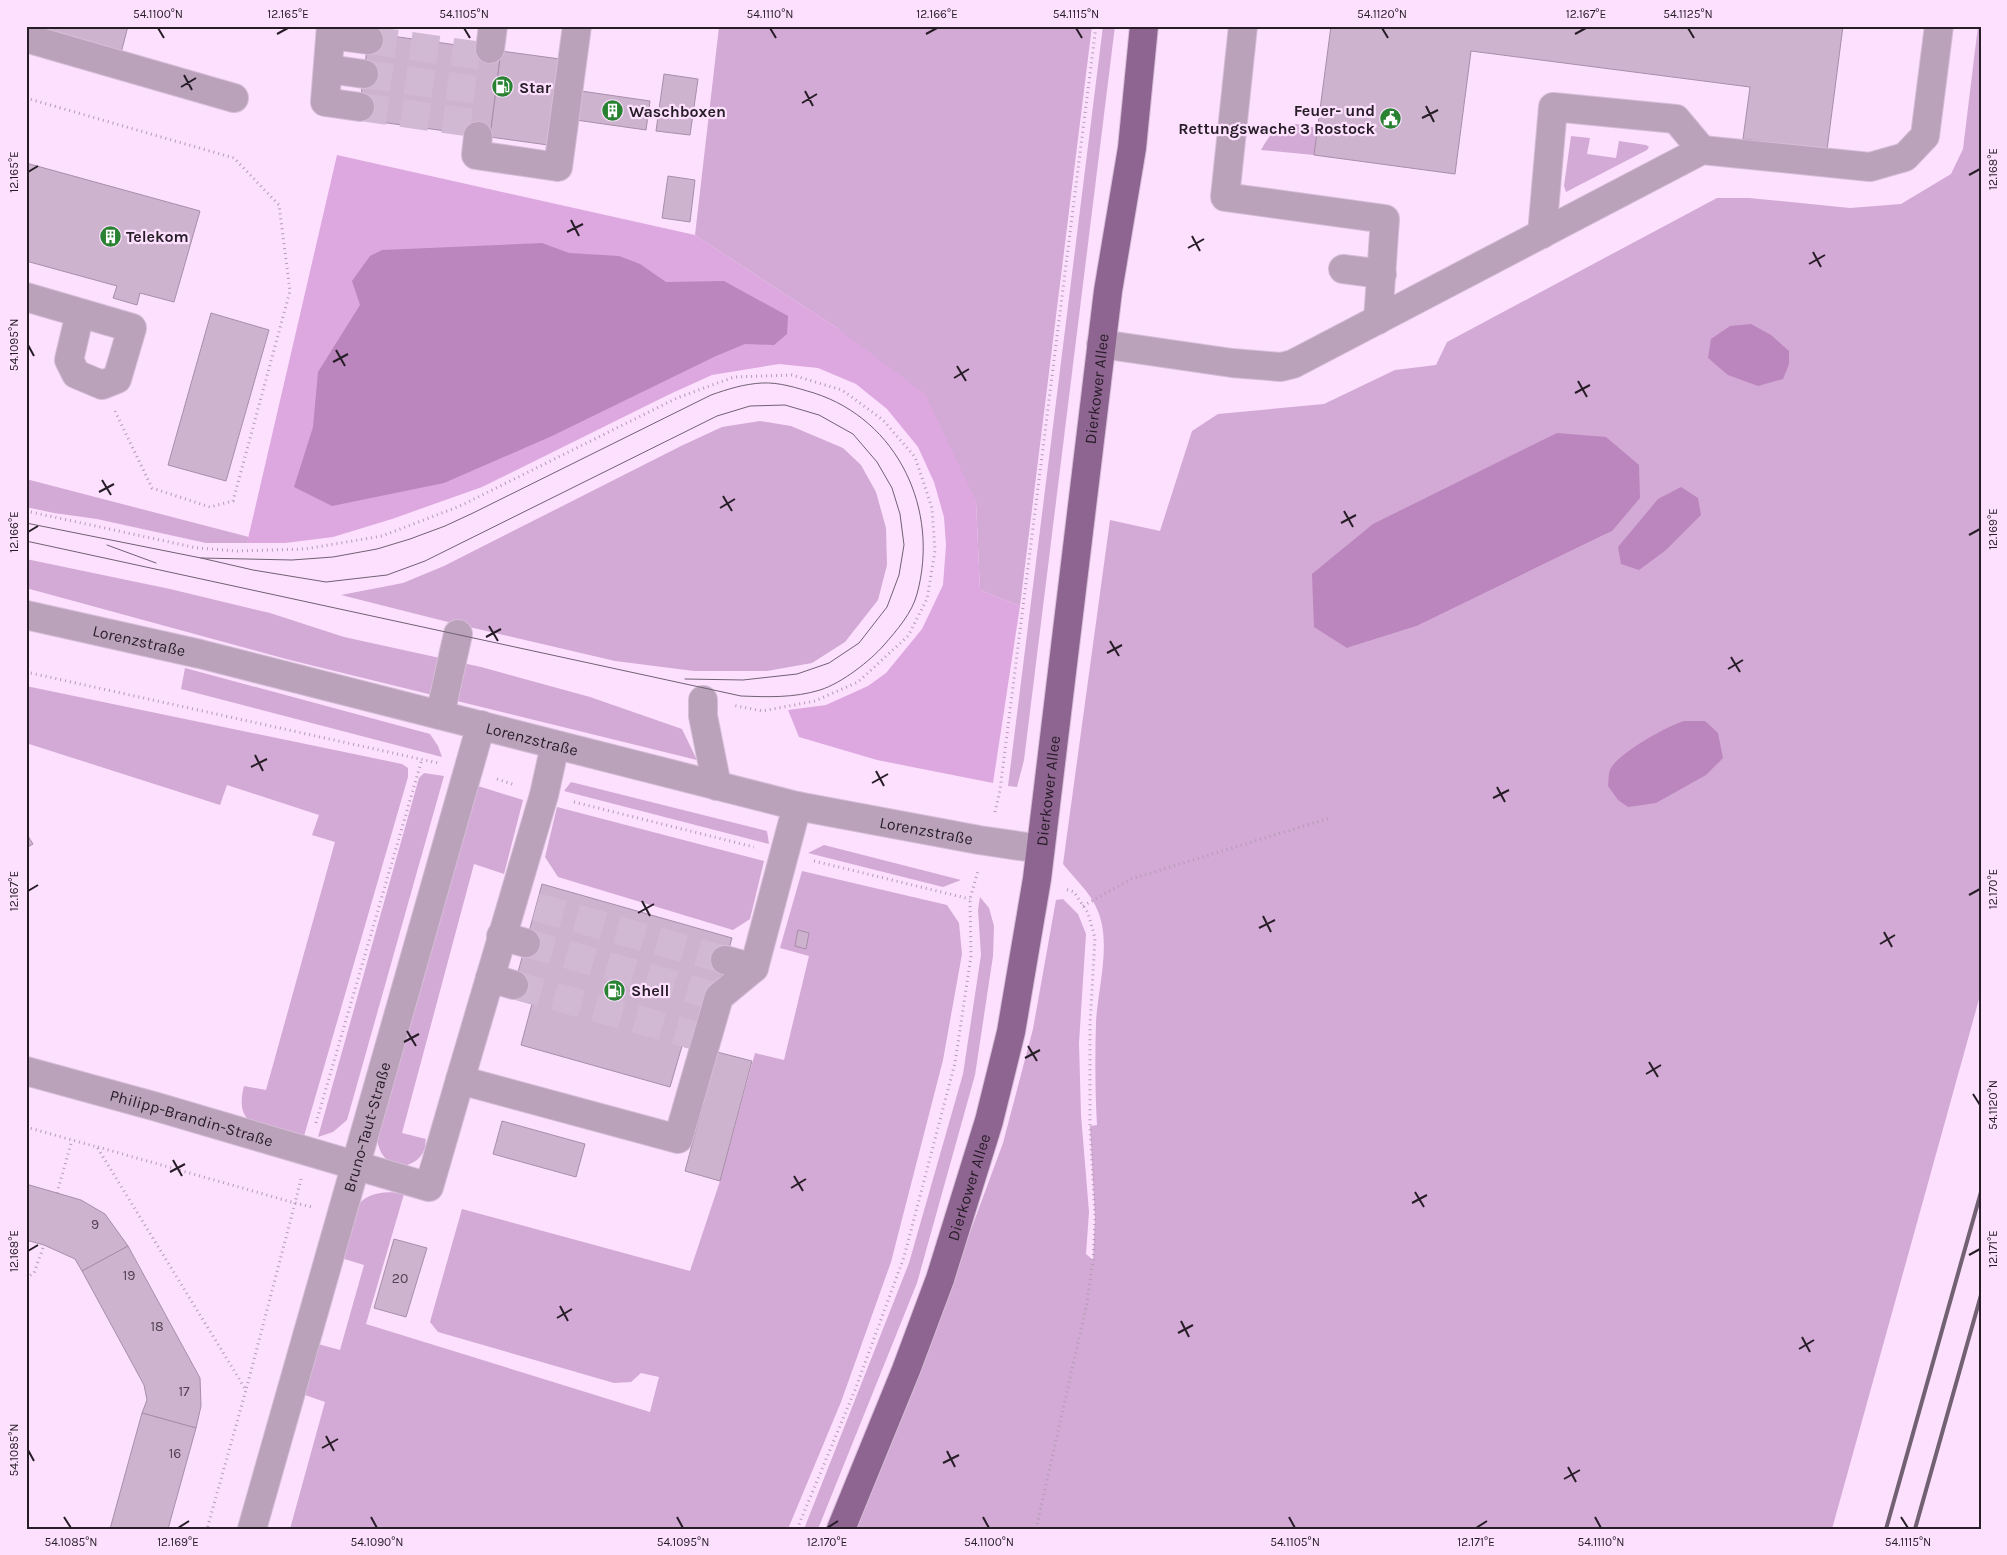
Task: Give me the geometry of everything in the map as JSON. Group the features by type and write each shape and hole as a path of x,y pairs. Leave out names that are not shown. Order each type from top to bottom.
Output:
{"main road":[{"name":"Dierkower Allee","path":"841,1529 906,1370 940,1279 989,1121 1011,1032 1040,849 1108,291 1132,148 1144,26"}],"street":[{"path":"478,136 476,155 558,167 577,26"},
{"path":"1243,26 1225,197 1385,219 1378,320"},
{"path":"1102,344 1232,363 1281,367 1293,364 1702,150 1870,167 1905,157 1925,136 1939,26"},
{"path":"360,107 325,102 331,31 369,40"},
{"path":"26,38 234,98"},
{"path":"328,69 364,74"},
{"path":"1542,234 1553,107 1676,119 1702,150"},
{"path":"1343,269 1382,274"},
{"path":"26,297 132,328 117,379 102,385 76,374 69,360 80,313"},
{"name":"Lorenzstraße","path":"26,616 200,654 797,806 1040,849"},
{"path":"440,715 458,634"},
{"path":"703,700 703,716 717,786"},
{"name":"Bruno-Taut-Straße","path":"252,1529 481,725"},
{"path":"555,745 524,904 502,981 460,1080 678,1139 717,997 754,968 797,806"},
{"path":"726,960 754,968"},
{"name":"Philipp-Brandin-Straße","path":"26,1071 429,1187 460,1080"}],"path":[{"path":"797,1529 855,1390 904,1257 955,1063 972,956 970,899 988,840 1000,790 1004,761 1096,26"},
{"path":"26,98 234,158 279,205 290,291 233,501 210,507 152,488 102,385"},
{"path":"26,511 197,548 237,551 305,549 382,536 460,506 677,398 734,377 792,375 842,390 883,420 915,457 925,482 932,517 935,551 927,599 908,636 858,682 815,701 762,711 703,700"},
{"path":"207,1529 246,1390 308,1152 422,759"},
{"path":"1083,906 1131,879 1330,818"},
{"path":"1036,879 1074,892 1088,913 1095,938 1090,1024 1090,1126 1095,1218 1093,1260 1087,1303 1036,1529"},
{"path":"26,1127 341,1215"},
{"path":"57,1193 72,1140"},
{"path":"97,1147 246,1390"},
{"path":"26,1278 34,1273 44,1245"}],"shaded area":[{"path":"716,26 1092,26 1020,606 980,590 976,501 837,328 695,235 719,27"},
{"path":"1103,26 1115,26 1024,760 1017,787 1008,786"},
{"path":"1978,26 1981,26 1981,992 1832,1529 856,1529 904,1411 1003,1143 1033,1029 1056,900 1063,899 1078,914 1086,934 1079,1043 1081,1115 1089,1212 1086,1254 1093,1260 1095,1218 1090,1126 1097,1125 1096,1022 1103,965 1103,936 1101,922 1094,903 1063,864 1110,520 1160,531 1192,431 1218,414 1324,404 1395,370 1436,365 1447,342 1717,198 1749,198 1850,208 1901,204 1951,174 1963,149","holes":["1612,531 1417,626 1347,648"]},
{"path":"1296,124 1318,128 1314,155 1261,150 1278,129"},
{"path":"1571,136 1590,138 1587,154 1616,158 1619,141 1649,147 1647,150 1566,192 1564,186"},
{"path":"337,155 695,235 837,328 925,394 976,501 980,590 1020,606 993,783 877,760 799,737 788,710 826,705 868,686 886,673 922,629 943,585 946,545 944,517 934,482 918,447 887,409 856,384 818,368 779,364 712,375 482,487 392,519 333,537 285,543 247,543"},
{"path":"542,243 569,253 619,256 640,264 666,282 724,281 788,316 787,334 774,345 745,344 716,356 552,436 444,483 332,506 294,487 313,427 318,372 360,305 352,281 370,256 382,250"},
{"path":"1751,324 1771,335 1789,351 1789,364 1783,379 1758,386 1728,375 1708,358 1711,339 1730,326"},
{"path":"760,421 791,426 843,448 861,465 876,492 886,528 887,565 878,600 845,642 812,663 767,671 694,671 615,661 341,595 403,583 444,566 722,427"},
{"path":"1557,433 1606,437 1639,465 1640,498 1612,531 1417,626 1347,648 1314,627 1312,574 1373,524"},
{"path":"26,479 249,537 247,543 206,543 97,519 26,507"},
{"path":"1681,487 1698,498 1701,515 1666,550 1639,570 1621,564 1618,547 1658,499"},
{"path":"26,559 170,589 270,613 344,637 481,667 590,697 682,729 697,760 290,660 26,588"},
{"path":"185,668 430,734 438,746 442,757 181,689"},
{"path":"26,686 402,764 408,768 408,777 304,1136 251,1122 244,1114 242,1100 244,1086 266,1090 335,842 312,835 319,815 227,785 220,805 26,743"},
{"path":"1684,721 1705,721 1718,733 1723,758 1706,775 1656,803 1628,807 1618,800 1608,786 1609,772 1614,764 1643,741"},
{"path":"424,773 444,776 347,1120 333,1132 318,1137 419,778"},
{"path":"571,782 767,831 769,844 564,791"},
{"path":"478,786 523,800 504,874 474,864 402,1133 426,1139 425,1147 417,1160 412,1163 401,1166 395,1165 390,1163 382,1153 375,1134"},
{"path":"557,807 764,861 750,919 733,930 558,877 545,857"},
{"path":"824,845 961,880 943,887 808,853"},
{"path":"802,871 947,905 959,923 962,954 943,1060 891,1262 841,1402 788,1529 290,1529 325,1402 305,1395 318,1344 340,1350 364,1265 341,1258 355,1209 359,1203 370,1196 391,1192 404,1194 366,1324 650,1412 659,1377 641,1373 631,1382 614,1383 438,1332 430,1322 462,1209 690,1271 720,1181 755,1053 784,1060 809,956 780,948"},
{"path":"980,897 989,908 994,926 993,956 975,1075 917,1283 818,1529 804,1529 909,1263 963,1074 981,955 978,910"}],"building":[{"path":"29,26 128,26 121,53"},
{"name":"Feuer- und Rettungswache 3 Rostock","path":"1331,26 1843,26 1827,150 1743,139 1750,87 1471,51 1455,174 1314,155"},
{"path":"369,33 501,51 490,137 358,119"},
{"path":"501,51 560,59 548,145 490,137"},
{"path":"664,74 698,79 690,135 656,131"},
{"name":"Waschboxen","path":"581,91 650,101 646,130 576,120"},
{"name":"Telekom","path":"26,163 200,211 174,302 140,293 137,305 113,298 117,286 26,261"},
{"path":"668,176 695,180 690,222 662,218"},
{"path":"211,313 269,330 226,481 168,465"},
{"path":"26,833 33,844 26,848"},
{"name":"Shell","path":"542,884 732,938 700,1051 682,1046 670,1087 521,1045 532,1004 511,998"},
{"path":"798,930 809,933 806,949 795,946"},
{"path":"717,1052 752,1061 720,1181 685,1171"},
{"path":"502,1121 585,1144 576,1177 493,1154"},
{"path":"26,1184 81,1200 105,1214 128,1246 82,1271 75,1259 44,1245 26,1240"},
{"path":"394,1239 427,1248 406,1317 374,1308"},
{"path":"128,1246 200,1378 201,1406 196,1428 142,1413 147,1400 144,1385 82,1271"},
{"path":"142,1413 196,1428 168,1529 110,1529"}],"tunnel":[{"path":"369,40 489,57"},
{"path":"364,74 484,91"},
{"path":"360,107 480,124"},
{"path":"536,907 725,960"},
{"path":"526,943 715,996"},
{"path":"514,985 704,1038"}],"tram line":[{"path":"26,541 741,696 771,697 791,696 828,687 855,671 871,658 904,621 912,608 917,594 923,562 922,531 917,501 906,472 890,446 869,424 843,406 795,387 768,383 749,384 711,395 473,513 410,539 377,549 333,557 292,560 201,558"},
{"path":"26,523 253,570 326,582 387,575 425,561 717,416 750,406 785,405 819,415 853,434 877,462 892,488 900,514 904,545 899,575 887,607 859,643 829,663 797,674 743,680 685,679"},
{"path":"107,545 156,563"}],"railway":[{"path":"1886,1529 1981,1192"},
{"path":"1915,1529 1981,1295"}],"place":[{"name":"Star","path":"503,87"},
{"name":"Waschboxen","path":"613,111"},
{"name":"Feuer- und Rettungswache 3 Rostock","path":"1391,119"},
{"name":"Telekom","path":"110,236"},
{"name":"Shell","path":"615,990"}]}
